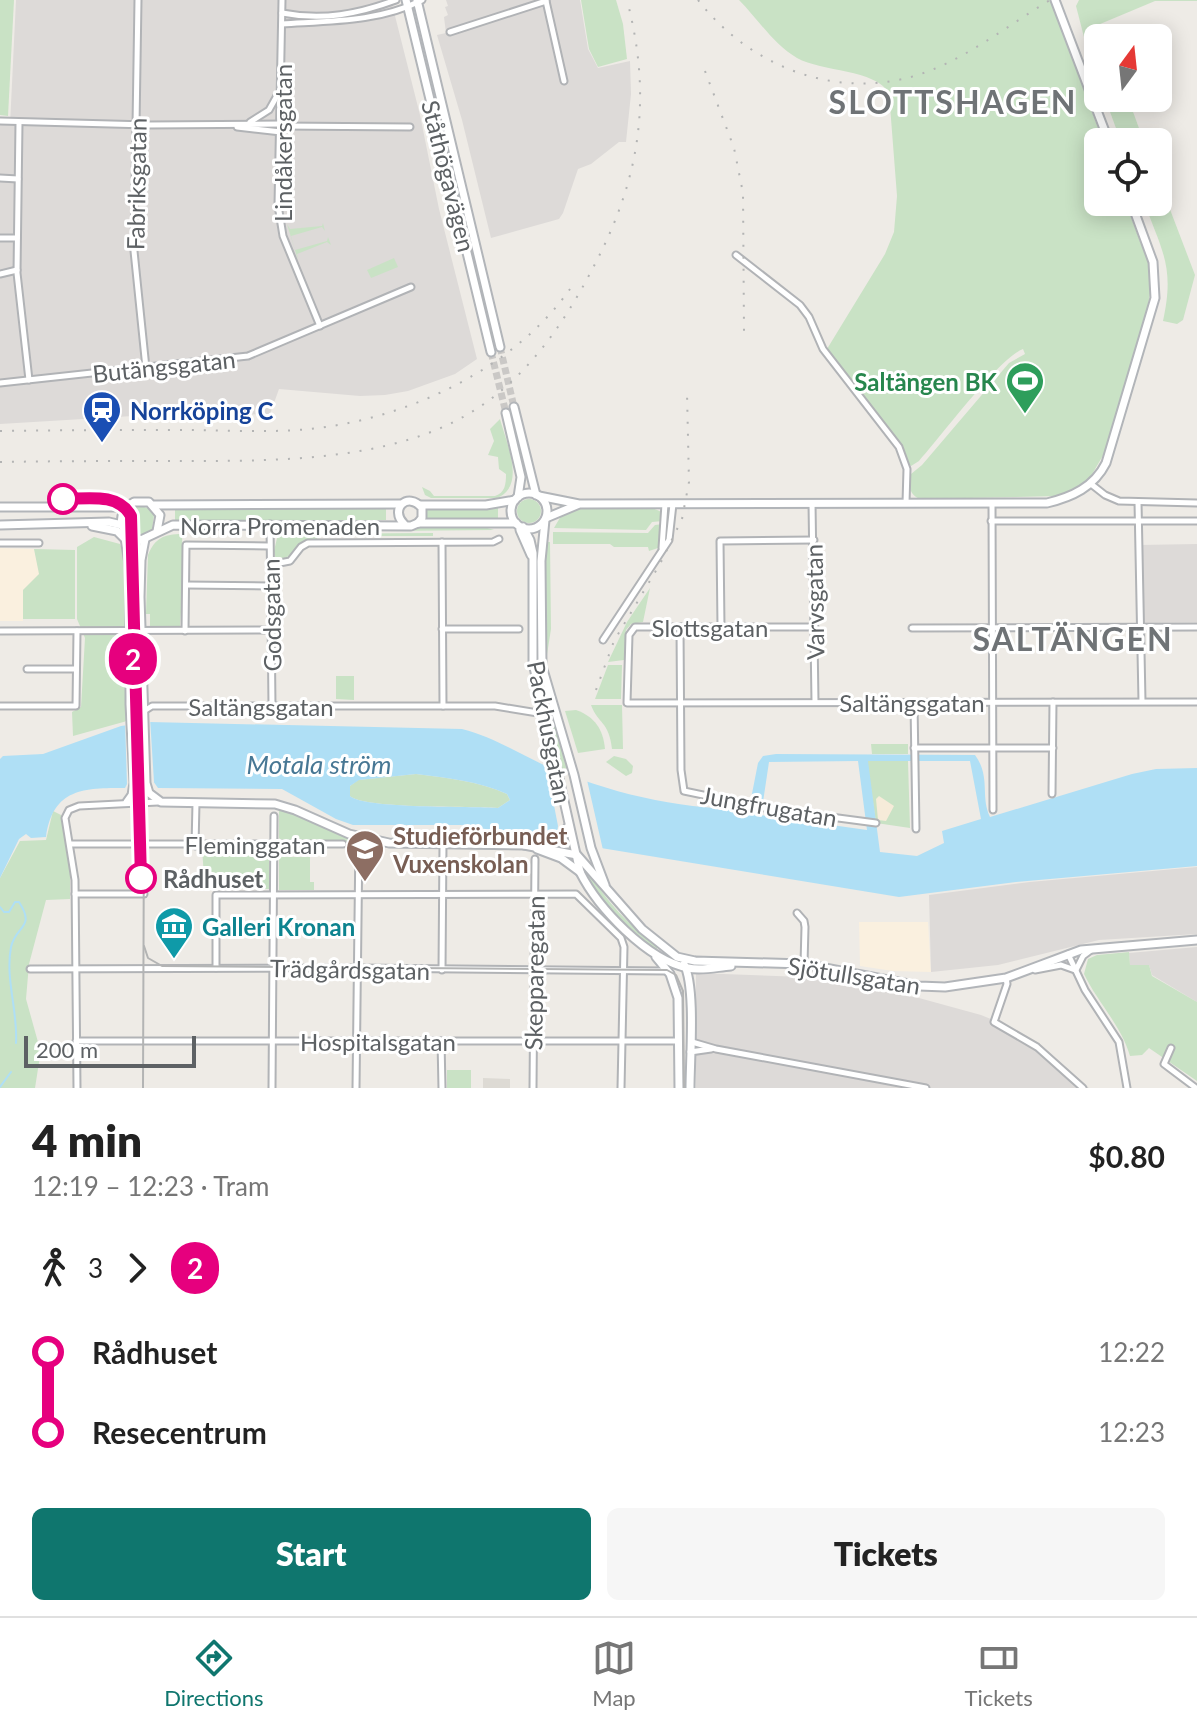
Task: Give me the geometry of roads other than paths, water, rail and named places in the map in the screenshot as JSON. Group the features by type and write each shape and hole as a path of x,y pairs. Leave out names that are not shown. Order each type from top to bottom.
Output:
{"main road":[{"path":"1055,0 1104,128"},
{"path":"1062,0 1066,31"},
{"name":"Ståthögavägen","path":"419,1 500,347"},
{"name":"Ståthögavägen","path":"406,3 491,352"},
{"path":"579,504 530,529 480,521 418,523 411,526 404,524 397,515 400,504 411,500 420,505 486,505 516,500 526,494 560,505 570,503 1047,503 1072,495 1091,484 1102,472 1113,446 1155,298 1153,262 1136,216"},
{"path":"514,407 540,497 547,509 543,521"},
{"path":"506,413 521,477 512,512 519,526"},
{"path":"0,507 126,507 139,500 154,505 160,515 157,531 145,539 133,538 122,527 109,522 0,525"},
{"name":"Norra Promenaden","path":"154,505 400,504"},
{"path":"418,523 423,515 420,505"},
{"path":"126,507 122,527 130,571 134,783 127,802"},
{"name":"Packhusgatan","path":"543,521 537,539 533,663 576,853"},
{"path":"70,524 109,528 125,540"},
{"name":"Norra Promenaden","path":"157,531 173,525 404,524"},
{"name":"Packhusgatan","path":"519,526 537,561 542,666 574,775 588,848"},
{"path":"145,539 141,560 141,630 146,783 149,793 161,802"},
{"name":"Fleminggatan","path":"161,802 275,804 359,837 389,843 524,845 561,858 580,872"},
{"path":"545,847 555,843 568,827"},
{"path":"524,845 576,853 588,848 608,890"},
{"path":"576,853 642,929 686,968 690,994 690,1088"},
{"name":"Fleminggatan","path":"561,858 576,853"},
{"name":"Sjötullsgatan","path":"576,853 580,872 597,902 653,952 686,968 745,964"},
{"name":"Sjötullsgatan","path":"677,957 745,964 804,964 928,987 1006,978 1068,954 1093,949 1197,940"},
{"path":"653,952 668,972 678,998 679,1088"}],"street":[{"name":"Fabriksgatan","path":"138,0 134,251 146,368"},
{"name":"Lindåkersgatan","path":"282,0 278,205 283,236 320,326"},
{"path":"282,13 304,17 338,17 396,0"},
{"path":"282,24 344,21 419,1"},
{"path":"450,32 546,1 564,81"},
{"path":"244,124 269,110 276,101 281,81"},
{"path":"0,121 244,124 281,128"},
{"path":"19,123 17,270 29,380"},
{"path":"212,125 410,127"},
{"path":"0,178 18,179"},
{"path":"0,238 17,238"},
{"path":"736,255 800,305 809,317 823,349 899,447 907,469 906,503"},
{"path":"0,274 17,270"},
{"name":"Butängsgatan","path":"0,383 248,356 411,287"},
{"path":"1091,484 1112,499 1197,503"},
{"path":"1138,502 1142,701"},
{"name":"Varvsgatan","path":"812,503 815,702"},
{"path":"992,503 993,810"},
{"path":"603,640 662,549 669,504"},
{"path":"991,521 1197,521"},
{"name":"Godsgatan","path":"270,524 272,706"},
{"path":"269,565 290,561 308,543 493,542 499,539"},
{"path":"721,627 720,541 814,540"},
{"path":"442,542 443,706"},
{"path":"0,543 39,543"},
{"path":"185,631 186,545 269,546"},
{"path":"186,585 269,586"},
{"name":"Slottsgatan","path":"627,703 630,631 635,627 815,627"},
{"name":"Jungfrugatan","path":"680,627 681,770 684,791 750,805 876,823"},
{"path":"912,628 1197,627"},
{"path":"442,629 519,629"},
{"path":"0,631 77,635 130,630 269,630"},
{"path":"0,706 76,706 77,635"},
{"path":"27,669 76,669"},
{"path":"527,710 541,700"},
{"path":"1052,794 1053,702"},
{"name":"Saltängsgatan","path":"627,703 1197,702"},
{"path":"914,703 916,829"},
{"name":"Saltängsgatan","path":"142,714 152,706 194,705 495,706 544,714"},
{"path":"914,750 1053,748"},
{"path":"77,1088 75,894 65,818 73,807 161,802"},
{"path":"195,846 196,802"},
{"path":"272,1088 274,816"},
{"path":"356,1088 359,837"},
{"name":"Fleminggatan","path":"70,844 343,844"},
{"path":"442,970 443,844"},
{"name":"Skepparegatan","path":"533,1088 535,859"},
{"path":"75,894 144,894"},
{"path":"216,968 216,895 579,896 621,938 624,947 621,1088"},
{"path":"797,913 805,927 804,964"},
{"path":"1076,971 1083,956 1093,949"},
{"path":"1068,954 1119,1042 1127,1088"},
{"path":"1030,970 1065,965 1076,971"},
{"name":"Trädgårdsgatan","path":"30,969 623,969 668,972"},
{"path":"1006,978 1007,984 994,1022 1037,1047 1083,1088"},
{"name":"Hospitalsgatan","path":"76,1041 679,1041"},
{"path":"441,1041 442,1088"},
{"path":"690,1041 716,1049 925,1088"},
{"path":"1171,1048 1164,1064 1196,1088"},
{"path":"690,1052 716,1049"}],"water":[{"name":"Motala ström","path":"149,722 462,729 546,766 620,792 671,803 723,809 749,809 758,763 763,756 776,754 975,755 983,771 990,817 1132,774 1156,769 1197,768 1197,866 1016,882 899,897 461,825 353,825 282,789 158,788 153,781 128,782 125,788 84,791 63,800 50,821 46,837 31,838 26,834 19,839 0,878 0,759 3,756 43,754 121,726","holes":["858,761 867,830 761,815 769,762","868,761 970,761 981,819 942,831 944,843 917,856 880,852","416,774 485,786 507,794 510,800 498,808 443,807 375,803 350,796 350,786 359,780"]}],"waterway":[{"path":"0,907 4,912 9,912 15,902 19,902 26,917 13,940 10,959 16,1043"},
{"path":"0,1087 11,1072"}],"tunnel":[{"path":"500,347 514,407"},
{"path":"491,352 506,413"}],"tram line":[{"path":"115,497 129,504 136,526 138,716 144,810 143,1088"},
{"name":"2","path":"63,499 114,500 126,507 133,523 133,666 141,811 141,878"},
{"path":"144,946 148,958 162,966 667,970 676,975 683,991 684,1088"}],"railway":[{"path":"0,462 249,461 326,456 402,442 437,429 491,399 527,366 572,306 596,262 623,198 638,134 640,102 635,35 627,0"},
{"path":"698,0 720,25 774,63 804,75 836,82 869,83 901,79 934,69 979,46 1050,0"},
{"path":"705,71 734,148 743,193 744,331"},
{"path":"0,431 294,430 383,414 455,386 488,366 519,344 570,289"},
{"path":"596,690 614,641 660,564 682,519 689,482 687,393"}],"place":[{"name":"Saltängen BK","path":"1025,415"},
{"name":"Norrköping C","path":"102,444"},
{"name":"Rådhuset","path":"141,878"},
{"name":"Studieförbundet Vuxenskolan","path":"365,883"},
{"name":"Galleri Kronan","path":"174,960"}],"district":[{"name":"SLOTTSHAGEN","path":"953,101"},
{"name":"SALTÄNGEN","path":"1073,638"}]}
